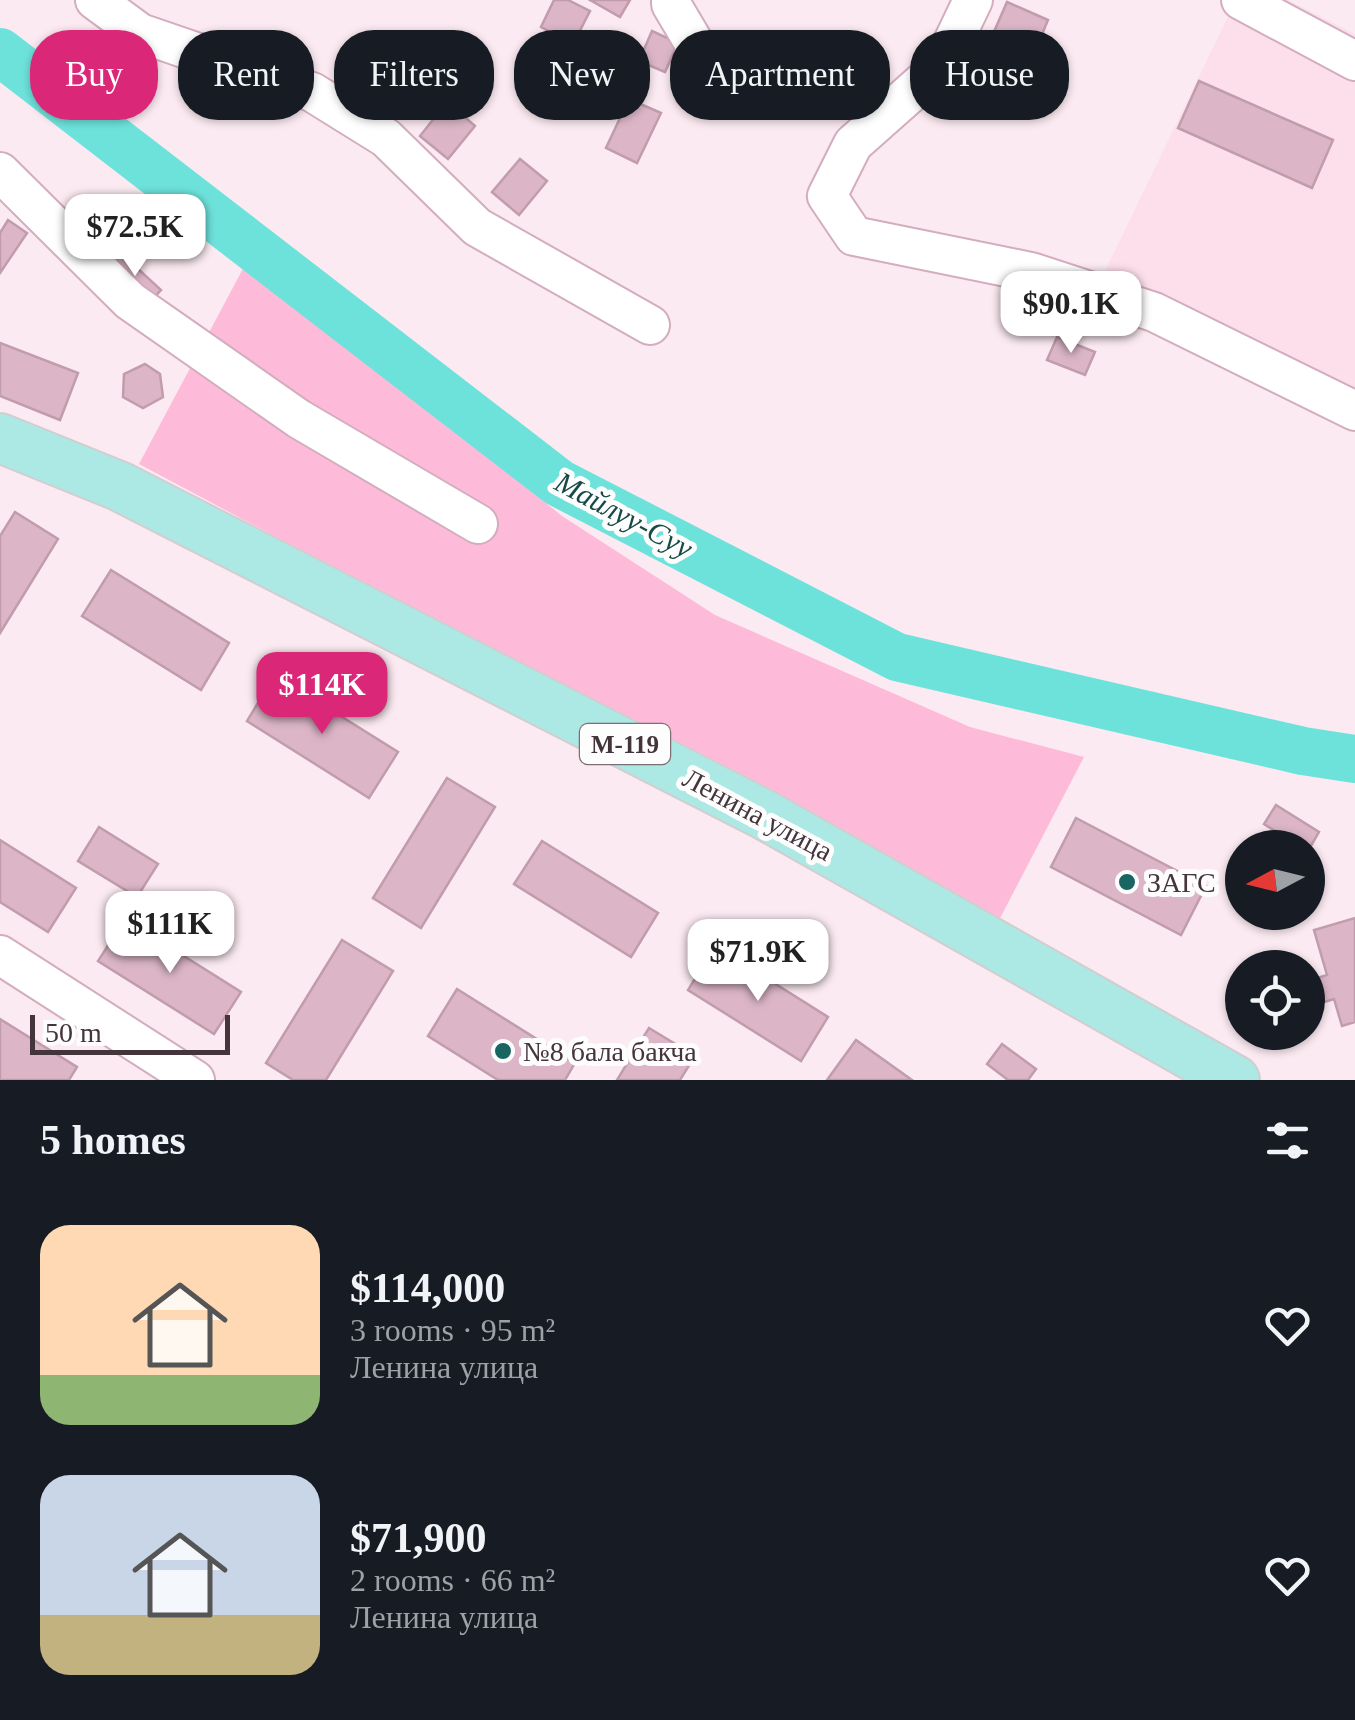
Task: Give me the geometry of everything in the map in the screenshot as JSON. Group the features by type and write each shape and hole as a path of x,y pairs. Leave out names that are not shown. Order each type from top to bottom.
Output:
{"main road":[{"name":"Ленина улица","path":"0,439 120,486 763,814 1235,1080"}],"street":[{"path":"95,0 140,33 312,92 386,138 476,227 650,325"},
{"path":"672,0 686,30"},
{"path":"973,0 942,65 853,144 827,196 854,236 1031,272 1154,312 1355,410"},
{"path":"1241,0 1355,61"},
{"path":"0,172 130,301 299,419 478,524"},
{"path":"0,956 194,1080"}],"shaded area":[{"path":"1236,0 1288,0 1355,34 1355,391 1106,269"},
{"path":"246,263 562,516 715,615 970,727 1084,757 998,922 139,464"}],"building":[{"path":"554,0 568,0 590,11 580,30 541,27"},
{"path":"590,0 630,0 620,17"},
{"path":"1007,2 1048,20 1044,30 995,30"},
{"path":"652,31 670,39 670,61 665,72 650,66"},
{"path":"1199,81 1333,140 1312,188 1178,128"},
{"path":"650,108 661,113 637,163 606,148 619,120 650,120"},
{"path":"433,120 468,120 475,126 448,159 420,136"},
{"path":"520,159 547,181 519,215 492,192"},
{"path":"8,220 27,233 0,273 0,233"},
{"path":"122,254 161,290 148,304 109,269"},
{"path":"1057,337 1095,352 1085,375 1047,360"},
{"path":"0,343 78,373 60,420 0,396"},
{"path":"145,364 160,374 163,397 143,408 123,397 124,374"},
{"path":"15,512 58,539 0,633 0,536"},
{"path":"111,570 229,643 201,690 82,616"},
{"path":"275,675 398,752 369,798 247,721"},
{"path":"447,778 495,807 421,928 373,898"},
{"path":"1276,805 1316,830 1273,830 1264,824"},
{"path":"1076,818 1206,886 1181,935 1051,867"},
{"path":"99,827 158,864 137,897 78,861"},
{"path":"0,840 76,888 48,932 0,902"},
{"path":"542,841 658,913 631,957 514,884"},
{"path":"1355,918 1355,1022 1342,1026 1334,999 1325,1002 1325,950 1320,950 1314,930 1325,930"},
{"path":"125,919 241,992 214,1034 98,961"},
{"path":"342,940 393,971 326,1080 293,1080 266,1063"},
{"path":"715,946 828,1017 801,1061 688,990"},
{"path":"457,989 575,1063 565,1080 498,1080 428,1036"},
{"path":"0,1019 77,1067 69,1080 0,1080"},
{"path":"649,1028 695,1056 680,1080 617,1080"},
{"path":"856,1040 912,1080 827,1080"},
{"path":"1002,1044 1036,1069 1028,1080 1008,1080 987,1064"}],"waterway":[{"name":"Майлуу-Суу","path":"0,52 559,483 897,657 1303,751 1355,759"}],"place":[{"name":"ЗАГС","path":"1127,882"},
{"name":"№8 бала бакча","path":"503,1051"}]}
